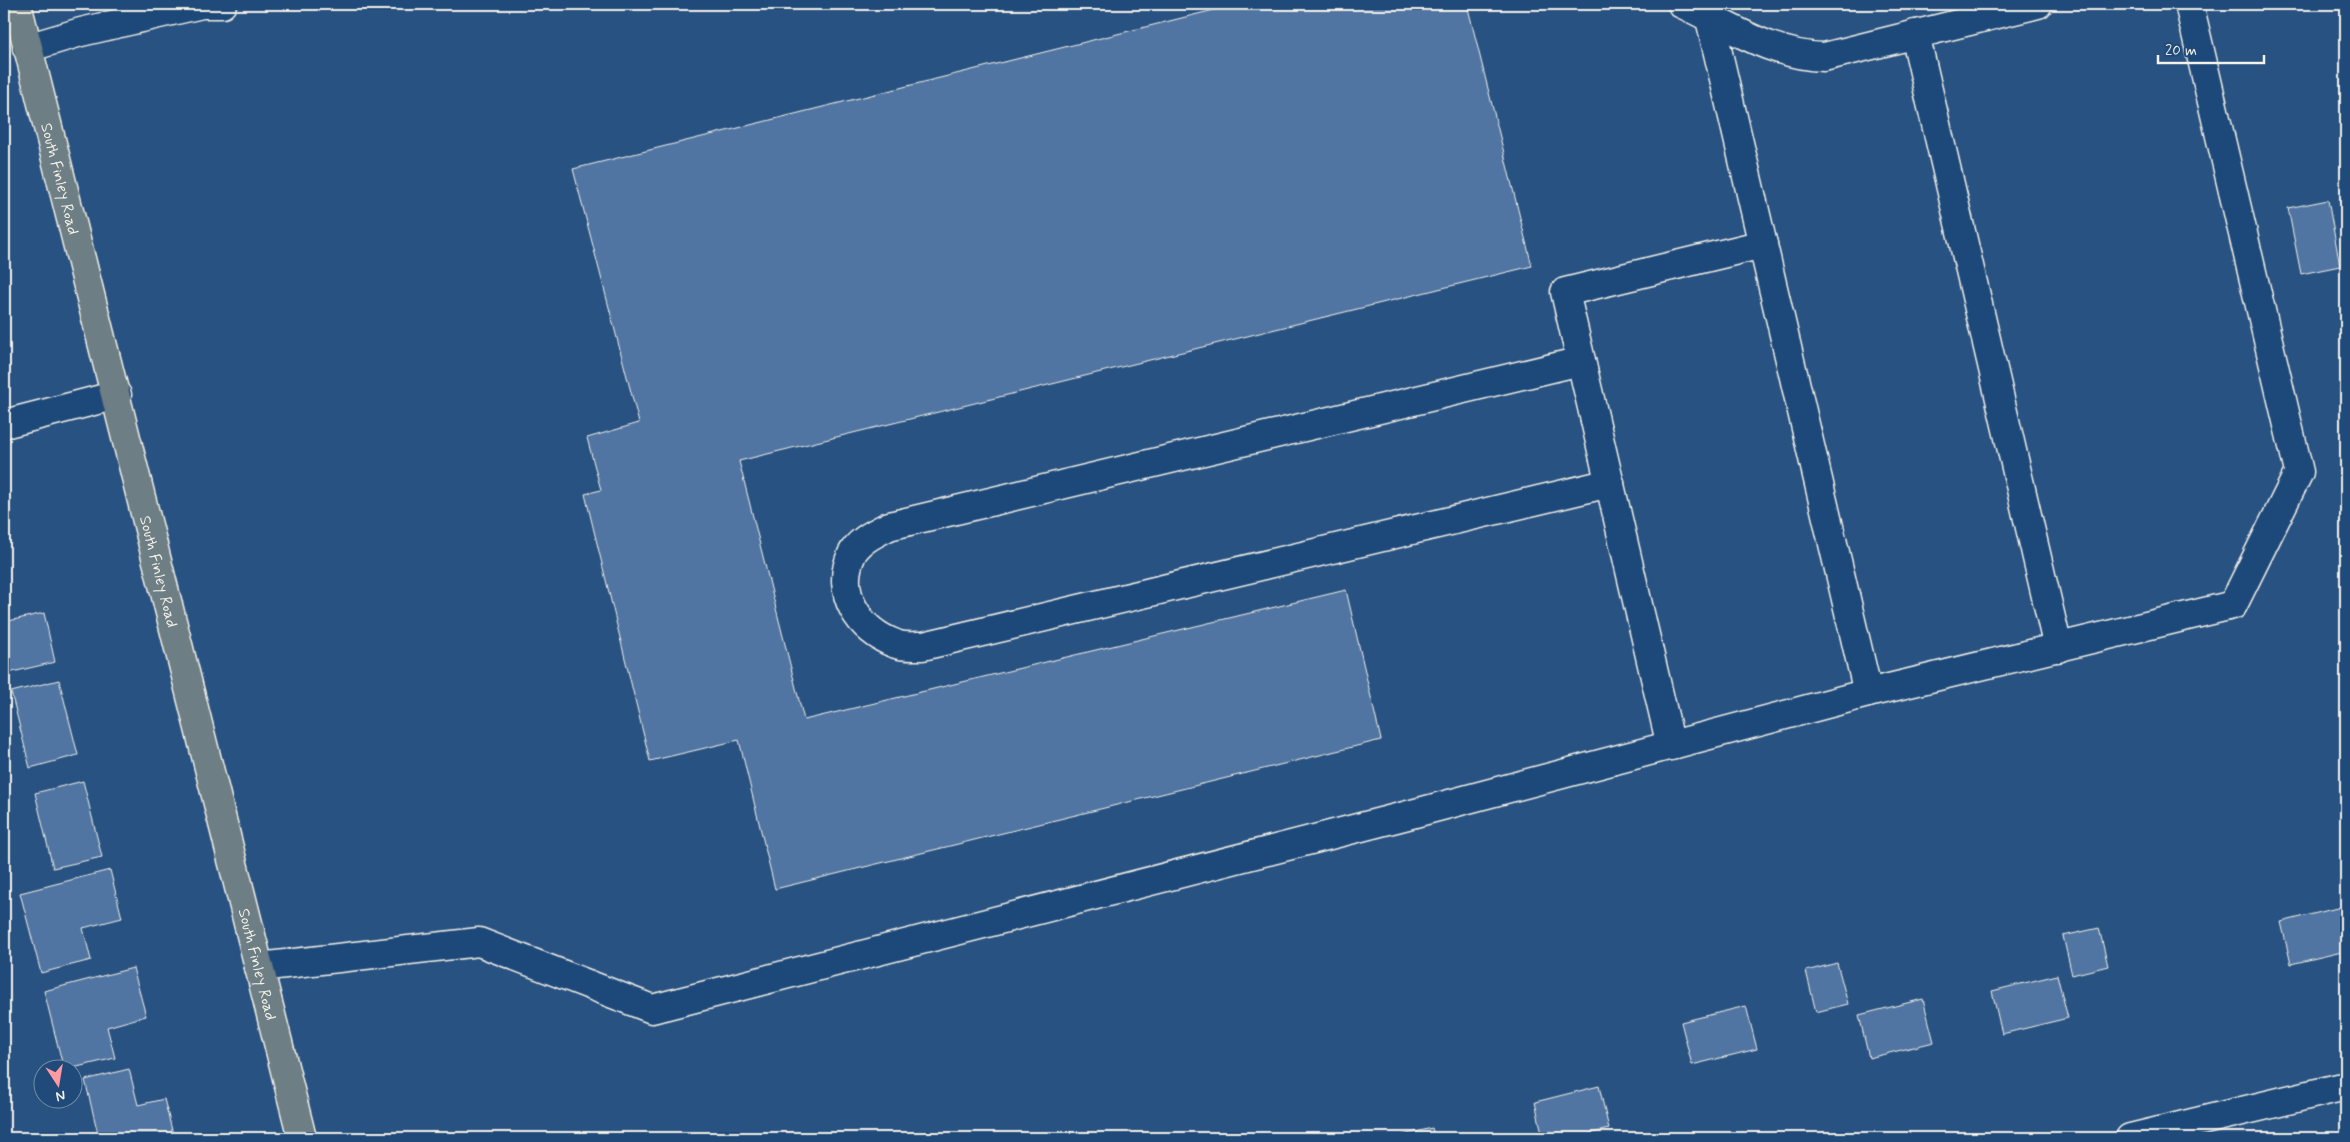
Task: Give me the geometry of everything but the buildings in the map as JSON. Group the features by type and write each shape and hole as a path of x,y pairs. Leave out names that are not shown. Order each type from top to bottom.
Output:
{"main road":[{"name":"South Finley Road","path":"16,4 117,395 302,1138"}],"street":[{"path":"27,48 81,32 202,4 222,4"},
{"path":"1682,4 1782,52 1804,57 1824,57 2038,4"},
{"path":"259,967 480,942 652,1009 1868,694 2233,605 2299,472 2189,4"},
{"path":"1710,18 1868,694"},
{"path":"1915,34 2058,648"},
{"path":"1671,746 1565,292 1763,244"},
{"path":"1581,361 889,526 867,538 853,553 847,576 848,595 856,616 874,634 897,645 923,646 1610,482"},
{"path":"4,424 117,395"},
{"path":"2130,1138 2190,1131 2346,1086"}]}
